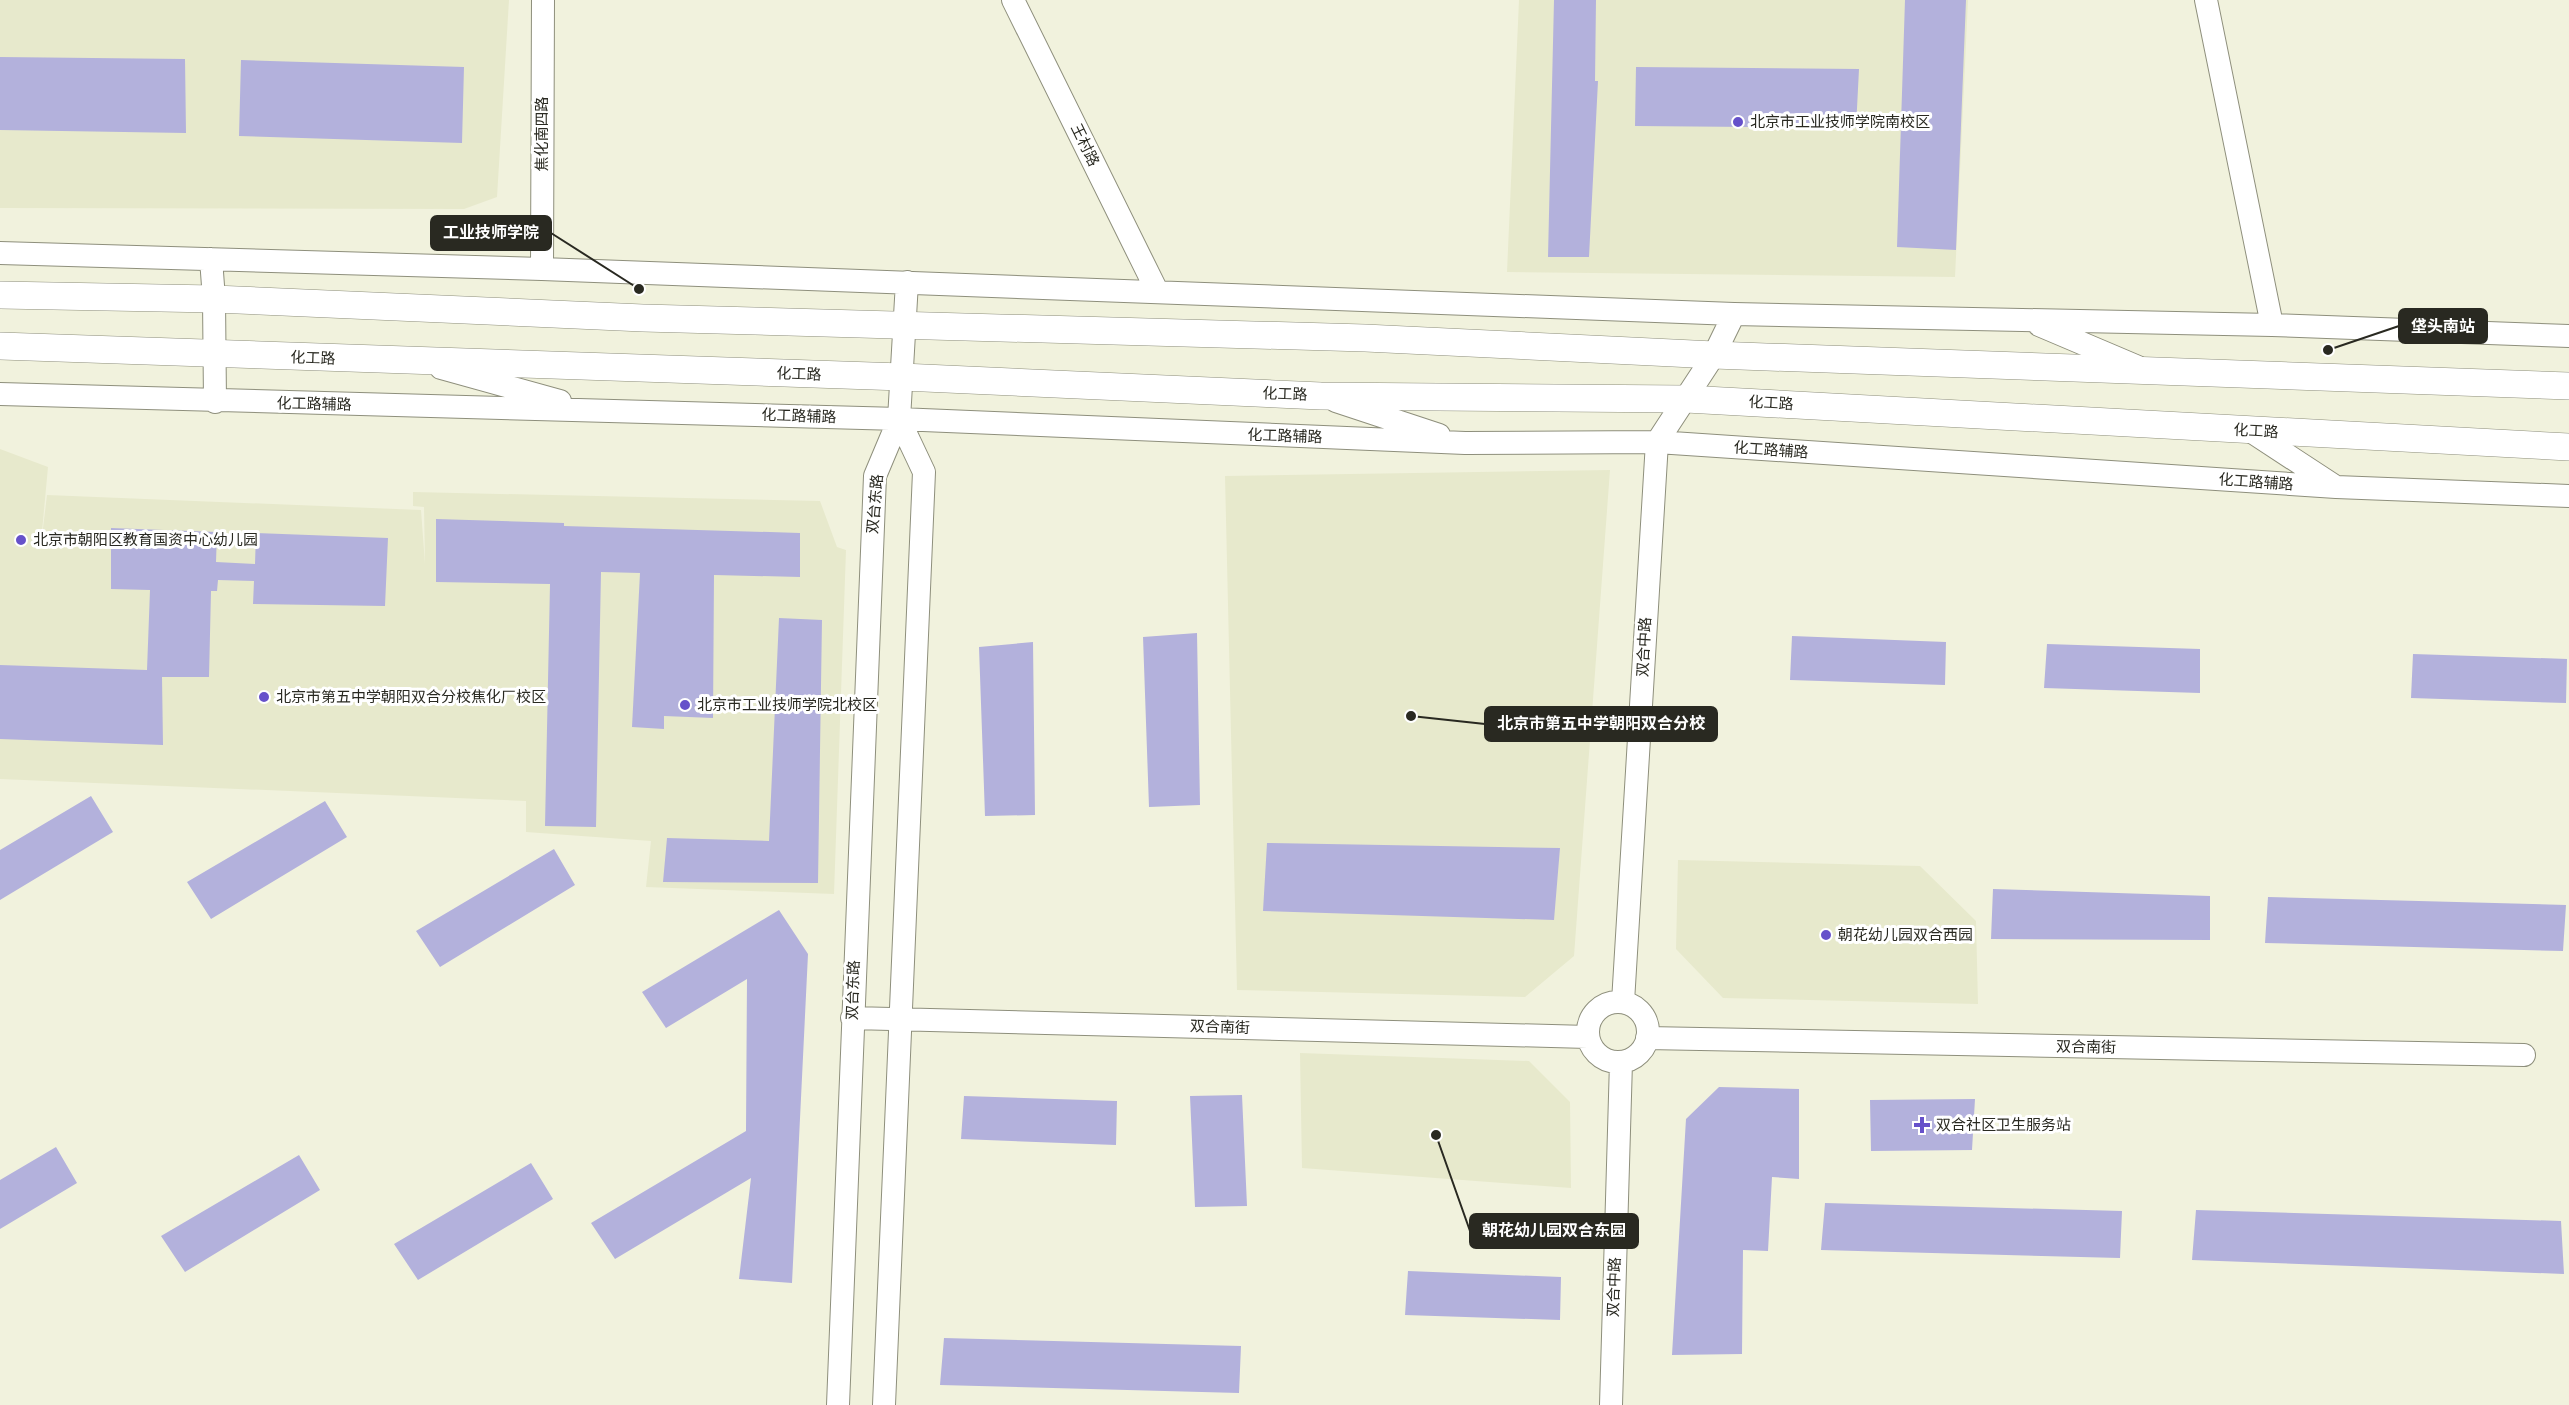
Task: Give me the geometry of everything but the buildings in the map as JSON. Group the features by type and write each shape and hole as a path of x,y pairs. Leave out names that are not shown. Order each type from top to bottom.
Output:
{"main road":[{"path":"0,295 214,299 643,318 1365,338 1714,355 2569,386"},
{"name":"化工路","path":"0,346 902,377 1321,396 1686,399 2569,447"}],"street":[{"name":"焦化南四路","path":"542,269 543,0"},
{"name":"王村路","path":"1013,0 1157,291"},
{"path":"2206,0 2272,325"},
{"path":"0,253 542,269 1734,314 2272,325 2569,336"},
{"path":"211,260 216,355 215,402"},
{"path":"884,1405 924,472 899,419 907,282"},
{"path":"1657,442 1714,355 1734,314"},
{"path":"2027,320 2145,370"},
{"path":"420,361 590,410"},
{"name":"化工路辅路","path":"0,394 215,402 899,419 1465,443 1657,442 2336,487 2569,496"},
{"path":"1321,396 1465,443"},
{"name":"双台东路","path":"838,1405 874,476 899,419"},
{"path":"2249,430 2336,487"},
{"name":"双合中路","path":"1623,1002 1657,442"},
{"path":"1623,1002 1640,1012 1648,1029 1647,1038 1638,1054 1621,1062 1604,1059 1596,1053 1588,1037 1591,1018 1597,1011 1605,1005 1623,1002"},
{"name":"双合南街","path":"852,1018 1588,1037"},
{"name":"双合南街","path":"1647,1038 2524,1055"},
{"name":"双合中路","path":"1611,1405 1621,1062"}],"shaded area":[{"path":"0,0 509,0 497,197 464,209 0,208"},
{"name":"北京市工业技师学院南校区","path":"1519,0 1968,0 1955,277 1507,272"},
{"path":"0,449 48,467 40,553 47,495 421,510 425,564 424,507 413,506 413,492 820,501 837,547 846,550 834,894 646,887 651,841 526,832 526,801 0,779"},
{"path":"1610,470 1574,956 1525,997 1237,990 1225,476"},
{"name":"朝花幼儿园双合西园","path":"1678,860 1920,866 1976,921 1978,1004 1723,998 1676,949"},
{"path":"1300,1053 1529,1061 1570,1102 1571,1188 1302,1168"}],"place":[{"name":"北京市工业技师学院南校区","path":"1738,122"},
{"name":"工业技师学院","path":"639,289"},
{"name":"垡头南站","path":"2328,350"},
{"name":"北京市朝阳区教育国资中心幼儿园","path":"21,540"},
{"name":"北京市第五中学朝阳双合分校焦化厂校区","path":"264,697"},
{"name":"北京市工业技师学院北校区","path":"685,705"},
{"name":"北京市第五中学朝阳双合分校","path":"1411,716"},
{"name":"朝花幼儿园双合西园","path":"1826,935"},
{"name":"双合社区卫生服务站","path":"1922,1125"},
{"name":"朝花幼儿园双合东园","path":"1436,1135"}]}
